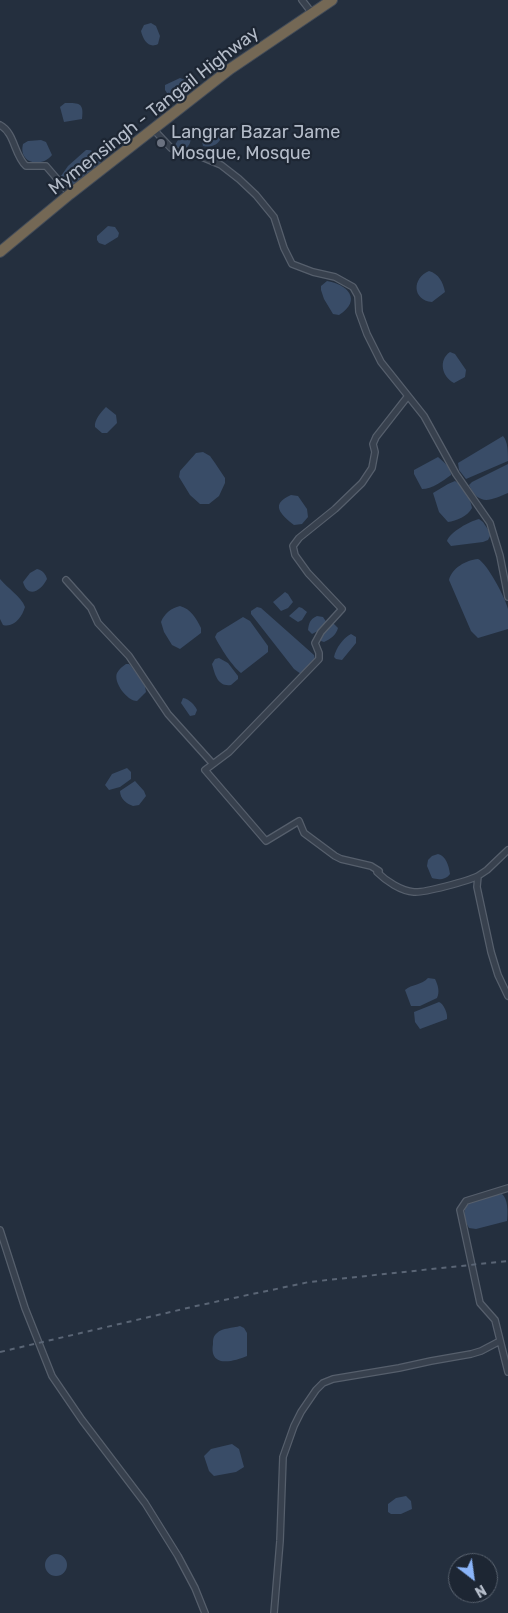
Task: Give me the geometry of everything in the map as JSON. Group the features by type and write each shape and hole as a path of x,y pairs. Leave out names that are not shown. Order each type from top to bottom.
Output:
{"highway":[{"name":"Mymensingh - Tangail Highway","path":"0,252 70,194 230,69 332,0"}],"street":[{"path":"302,0 312,13"},
{"path":"0,125 6,130 22,162 26,166 46,166 70,194"},
{"path":"154,130 176,151 211,160 239,178 274,217 284,248 292,264 313,272 335,277 353,288 358,296 359,312 367,334 381,362 424,416 456,474 490,523 500,556 508,596"},
{"path":"408,396 376,437 372,468 362,483 335,509 299,538 293,546 295,555 308,573 342,609 321,632 315,643 319,653 318,659 229,752 205,770 266,841 299,821 304,833 334,856 371,866 379,871 377,872 383,878 395,885 415,892 469,880 478,876 508,850"},
{"path":"66,580 91,608 98,623 129,656 168,714 213,764"},
{"path":"478,876 477,887 491,952 498,975 508,996"},
{"path":"508,1188 466,1201 460,1210 480,1303 495,1320 508,1372"},
{"path":"0,1230 22,1299 52,1376 82,1420 150,1511 178,1556 195,1588 205,1613"},
{"path":"274,1613 280,1541 283,1456 301,1412 316,1390 323,1383 334,1379 471,1354 500,1342"}],"water":[{"path":"151,23 156,26 160,36 158,44 155,45 147,43 141,31 144,25"},
{"path":"180,78 187,83 189,91 177,102 173,102 165,90 165,85"},
{"path":"65,103 80,105 82,119 64,122 60,107"},
{"path":"216,130 221,138 218,142 211,146 203,146 201,137 210,131"},
{"path":"188,132 190,144 182,149 178,148 175,145 182,133"},
{"path":"41,140 46,142 52,155 43,162 37,163 27,160 22,151 23,144 28,141"},
{"path":"86,150 96,154 101,163 100,165 74,185 69,187 65,185 61,176 68,166"},
{"path":"108,226 115,227 119,233 118,237 105,245 99,243 97,236"},
{"path":"429,271 440,279 445,292 432,302 421,297 417,288 419,279"},
{"path":"327,281 341,285 346,289 351,298 350,304 339,315 333,314 324,299 321,286"},
{"path":"450,352 455,354 466,370 465,377 454,383 444,373 443,368 444,359"},
{"path":"106,407 116,415 117,423 107,433 102,433 95,427 95,424 98,416"},
{"path":"503,436 507,444 508,461 466,479 459,470 458,463"},
{"path":"203,452 210,456 225,478 225,483 219,496 209,504 200,504 190,495 179,477 180,471 196,453"},
{"path":"438,457 445,463 451,475 433,486 422,489 414,474 414,470"},
{"path":"508,464 508,493 486,500 477,497 469,485"},
{"path":"455,481 466,492 472,508 462,518 448,522 439,512 433,493"},
{"path":"291,495 298,496 307,509 308,517 302,524 294,525 279,509 281,502"},
{"path":"479,519 491,534 488,540 451,546 447,541 452,534 466,524"},
{"path":"478,559 491,574 504,598 508,609 508,629 478,638 471,631 449,580 453,572 460,565"},
{"path":"37,569 44,572 47,579 38,590 31,592 25,587 23,582 30,573"},
{"path":"0,579 21,599 25,607 20,618 11,625 3,625 0,619"},
{"path":"285,592 293,602 288,608 281,611 273,602"},
{"path":"180,606 193,614 201,628 201,633 180,649 172,645 164,632 161,622 168,612"},
{"path":"257,607 261,608 314,655 315,659 301,674 294,669 251,614 251,611"},
{"path":"299,607 307,612 302,620 298,622 289,616"},
{"path":"317,616 323,617 327,623 312,634 308,630 309,625 311,620"},
{"path":"243,617 250,621 268,646 268,652 241,673 230,661 215,637 217,633"},
{"path":"331,624 338,628 336,633 327,641 321,641 321,635"},
{"path":"351,634 356,637 356,643 342,660 336,659 334,657 338,647"},
{"path":"219,658 228,663 238,676 238,679 231,685 223,684 216,676 212,664 215,659"},
{"path":"126,664 131,666 145,686 146,692 137,701 125,695 117,681 117,673"},
{"path":"183,698 195,706 197,710 195,715 190,716 181,703"},
{"path":"127,768 131,772 131,779 120,787 109,790 105,785 112,774"},
{"path":"135,781 146,796 139,805 133,806 124,801 120,791"},
{"path":"438,854 445,859 450,874 442,879 432,878 427,866 428,860"},
{"path":"428,978 435,979 436,981 438,986 437,998 420,1006 411,1006 405,990"},
{"path":"439,1002 445,1009 447,1019 420,1029 415,1022 414,1012"},
{"path":"502,1194 506,1202 507,1221 476,1229 469,1228 465,1218 467,1206 478,1199"},
{"path":"240,1326 247,1333 247,1356 229,1361 218,1360 213,1352 215,1335 219,1331"},
{"path":"232,1444 239,1449 244,1467 236,1472 214,1476 209,1471 204,1456 211,1449"},
{"path":"406,1496 411,1501 412,1509 401,1514 391,1514 388,1512 388,1504 396,1498"},
{"path":"56,1554 66,1561 67,1565 60,1575 56,1576 46,1569 45,1565 52,1555"}],"railway":[{"path":"0,1352 196,1306 309,1282 508,1261"}],"place":[{"name":"Langrar Bazar Jame Mosque, Mosque","path":"161,143"}]}
